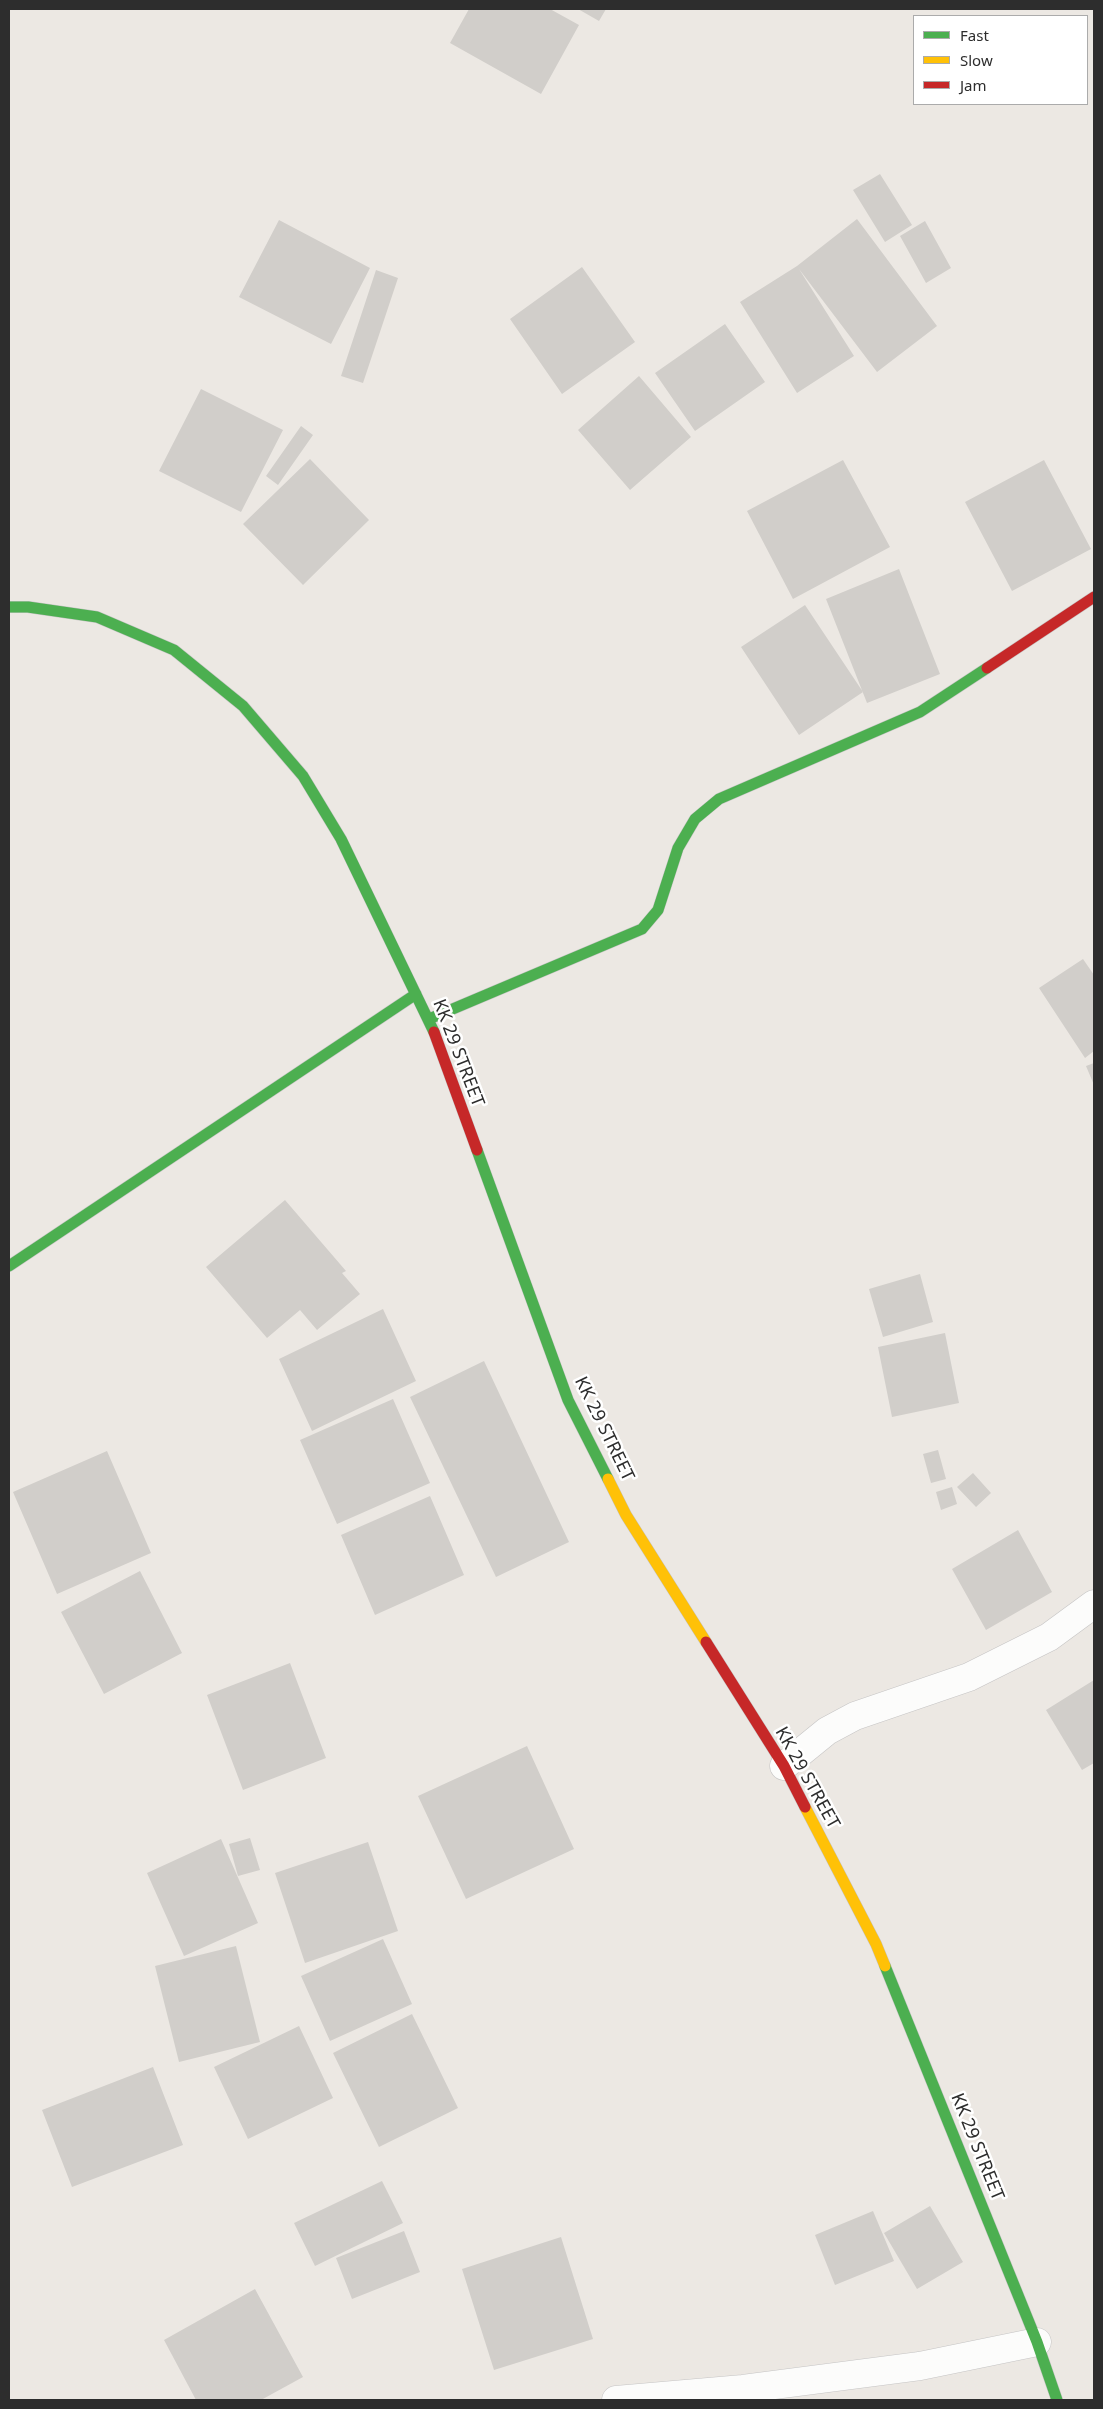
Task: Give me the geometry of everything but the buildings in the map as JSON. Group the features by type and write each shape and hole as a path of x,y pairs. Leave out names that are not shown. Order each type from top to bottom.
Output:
{"street":[{"path":"429,1019 642,929 658,910 678,848 695,819 719,799 920,712 1094,597"},
{"name":"KK 29 STREET","path":"9,607 28,607 97,617 174,650 243,706 303,776 341,838 429,1019 568,1400 626,1515 784,1766 876,1944 1037,2342 1058,2400"},
{"path":"9,1266 416,994"},
{"path":"784,1766 828,1732 855,1716 969,1677 1049,1637 1094,1604"},
{"path":"616,2400 743,2389 910,2367 1037,2342"}],"traffic: fast":[{"path":"9,607 28,607 97,617 174,650 243,706 303,776 341,839 434,1032"},
{"path":"429,1019 642,929 658,910 678,848 695,819 719,799 920,712 987,668"},
{"path":"9,1266 416,994"},
{"path":"477,1150 568,1400 608,1479"},
{"path":"885,1966 1037,2342 1057,2400"}],"traffic: slow":[{"path":"608,1479 626,1515 706,1642"},
{"path":"805,1807 876,1944 885,1966"}],"traffic: jam":[{"path":"987,668 1094,597"},
{"path":"434,1032 477,1150"},
{"path":"706,1642 784,1766 805,1807"}]}
